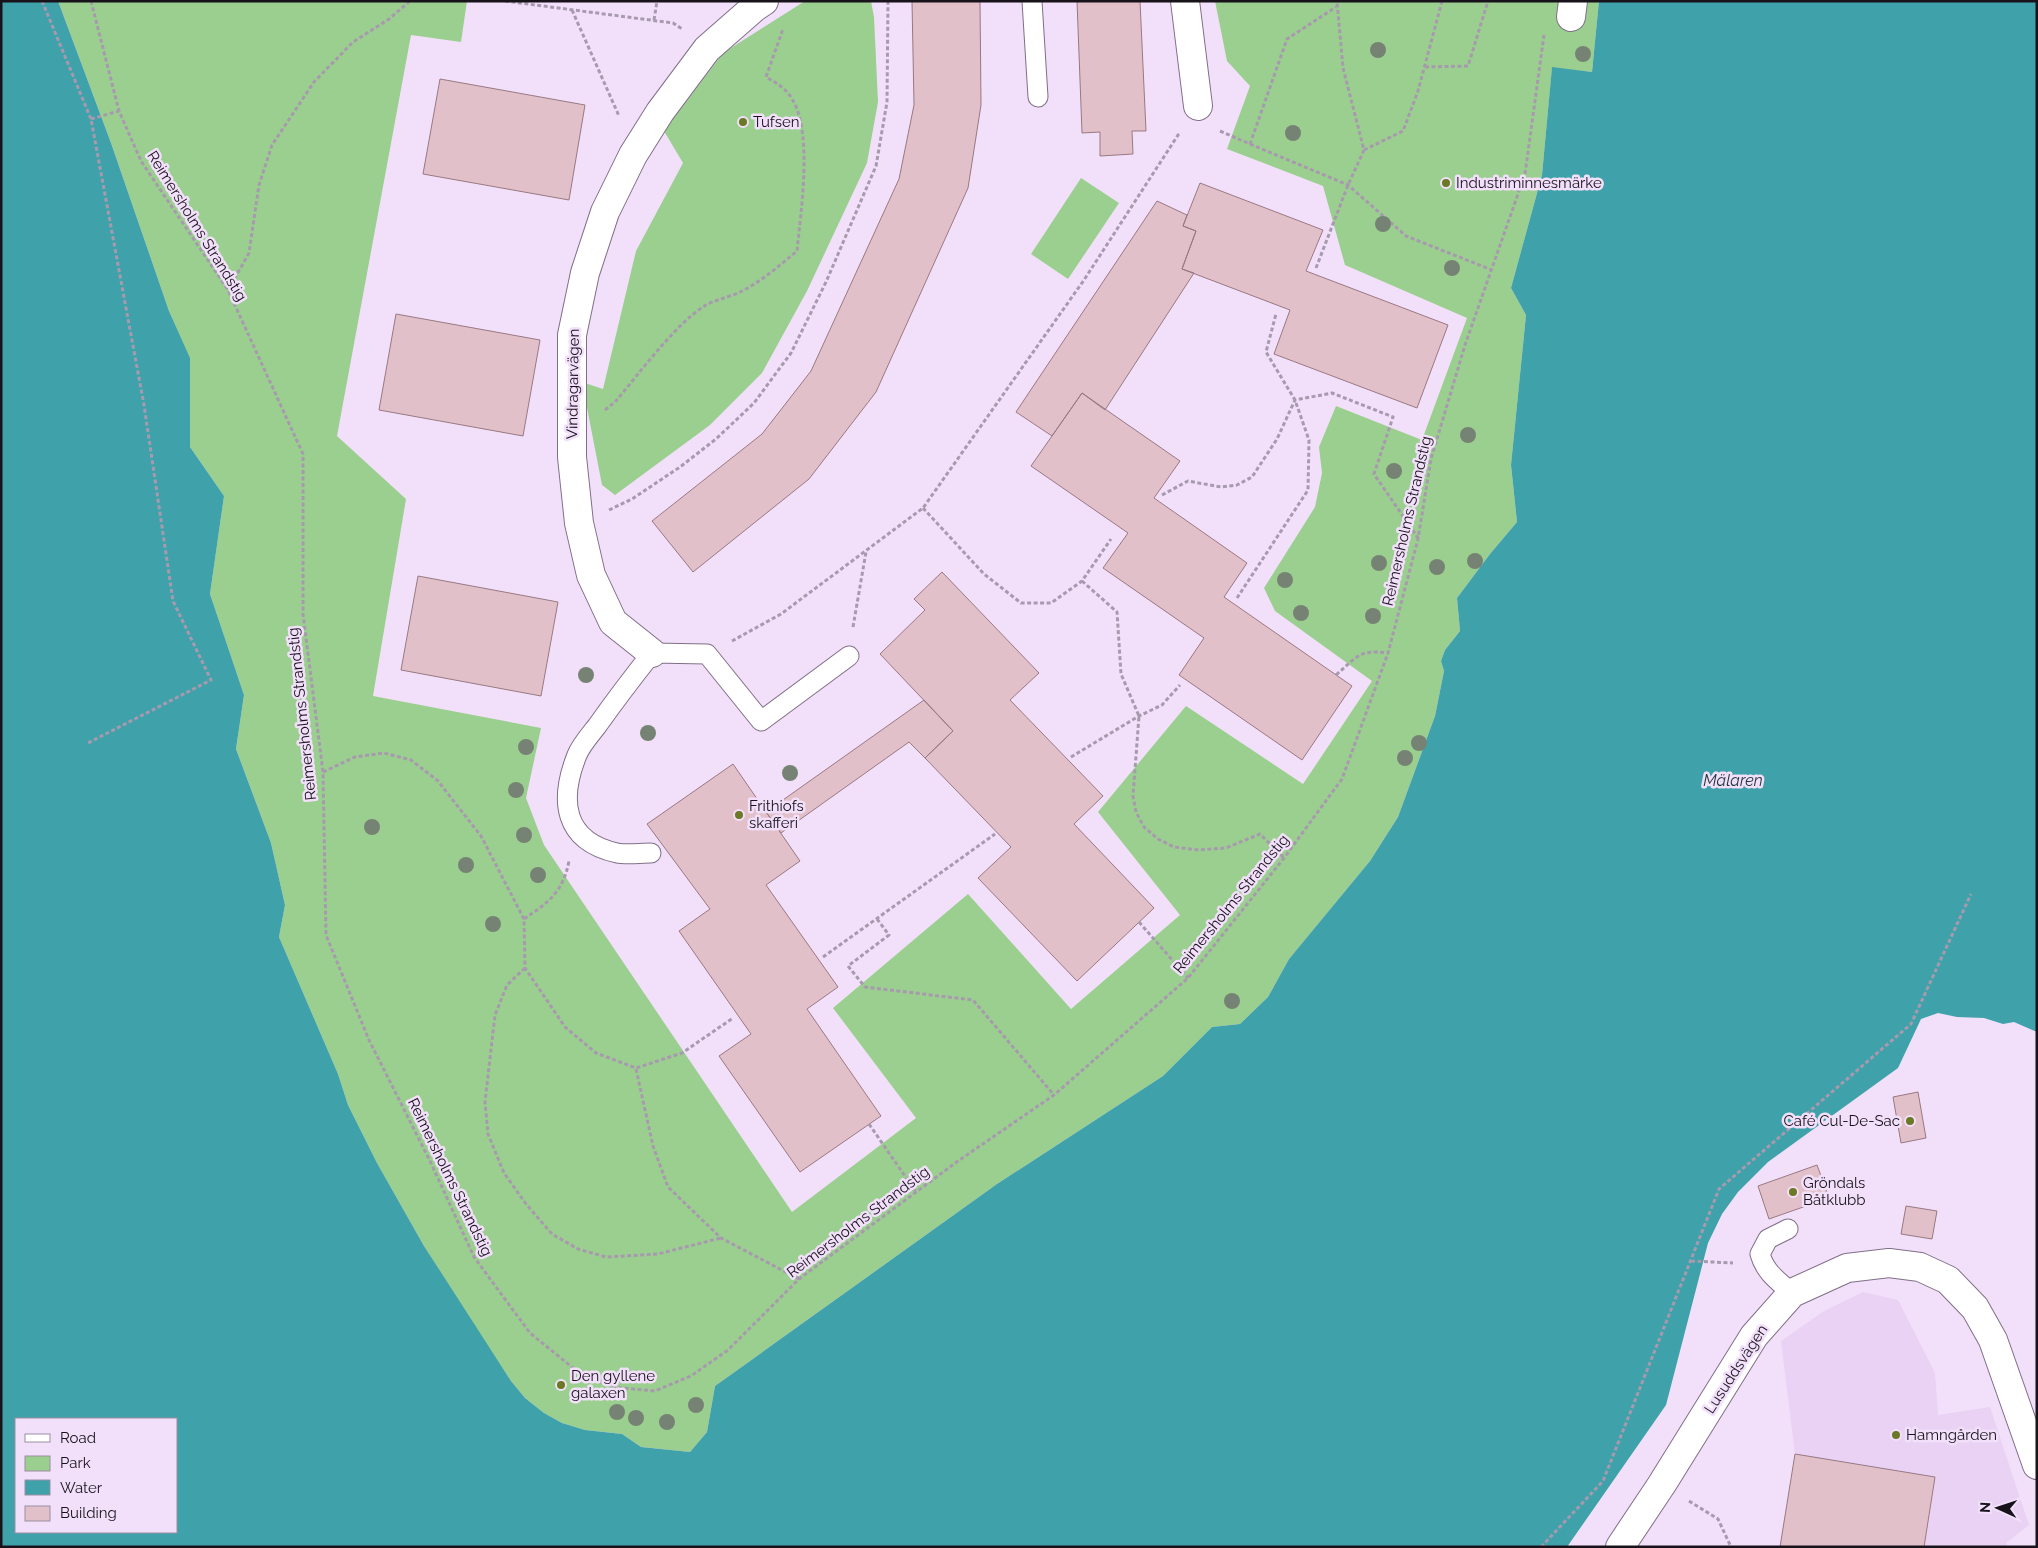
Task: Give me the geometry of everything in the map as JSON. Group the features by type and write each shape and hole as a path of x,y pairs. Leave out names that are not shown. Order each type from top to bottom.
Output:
{"street":[{"name":"Vindragarvägen","path":"652,653 613,622 591,575 579,523 572,457 572,335 585,273 605,212 633,155 660,112 702,56 764,1"},
{"path":"1184,1 1198,106"},
{"name":"Lusuddsvägen","path":"1620,1547 1662,1484 1754,1336 1792,1292 1847,1268 1889,1263 1920,1267 1948,1280 1975,1308 1993,1340 2037,1465"}],"lane":[{"path":"1032,1 1038,97"},
{"path":"651,853 618,853 593,845 575,828 568,811 567,792 577,753 619,694 652,653 707,654 761,721 849,656"},
{"path":"1788,1229 1768,1239 1760,1254 1768,1273 1792,1292"}],"path":[{"path":"42,1 91,119 144,405 173,601 211,680 86,744"},
{"name":"Reimersholms Strandstig","path":"91,1 119,110 141,161 228,290 303,454 303,614 323,772 326,935 368,1040 430,1161 474,1257 530,1333 578,1372 612,1387 655,1391 691,1376 728,1350 799,1279 916,1192 1054,1095 1188,978 1284,858 1342,779 1388,653 1418,539 1431,459 1465,345 1525,174 1547,13 1572,9"},
{"path":"228,290 250,253 258,185 272,145 314,82 353,42 389,19 410,1"},
{"path":"505,1 674,23 688,34"},
{"path":"654,20 657,1"},
{"path":"579,523 632,499 680,467 716,439 754,403 792,353 826,282 876,166 887,102 888,1"},
{"path":"1316,268 1348,185 1364,150 1343,68 1336,7 1337,1"},
{"path":"1364,150 1403,131 1418,91 1442,1"},
{"path":"1425,67 1468,66 1488,1"},
{"path":"1250,144 1288,39 1336,7"},
{"path":"572,10 620,119"},
{"path":"601,413 615,402 690,318 707,305 741,292 764,278 797,251 804,135 799,113 792,98 782,87 766,78 784,26"},
{"path":"707,654 781,614 923,508 1084,280 1198,106 1219,131 1348,185 1406,236 1492,270"},
{"path":"91,119 119,110"},
{"path":"1238,598 1308,490 1308,440 1295,400 1266,352 1276,314"},
{"path":"1295,400 1332,393 1393,418 1374,474 1418,539"},
{"path":"1162,494 1188,481 1221,487 1237,485 1252,477 1277,438 1295,400"},
{"path":"923,508 984,574 1021,603 1051,603 1082,581 1111,538"},
{"path":"849,656 866,552"},
{"path":"1082,581 1117,612 1121,674 1139,716 1133,796 1136,812 1144,826 1158,839 1174,847 1199,850 1226,848 1260,834 1284,858"},
{"path":"1336,675 1361,653 1372,651 1388,653"},
{"path":"1071,757 1139,716 1162,705 1180,685"},
{"path":"323,772 355,758 384,753 411,760 438,782 481,836 524,919 525,968 565,1027 596,1053 636,1068 682,1053 733,1018"},
{"path":"524,919 548,903 560,888 568,870 575,828"},
{"path":"823,957 995,834"},
{"path":"877,919 889,935 848,966 866,987 973,1000 1054,1095"},
{"path":"1140,922 1188,978"},
{"path":"525,968 507,985 495,1015 485,1102 488,1134 504,1173 526,1204 552,1234 578,1250 606,1257 658,1254 721,1238"},
{"path":"636,1068 653,1146 668,1187 721,1238 799,1279"},
{"path":"869,1124 916,1192"},
{"path":"1691,1261 1763,1264"},
{"path":"1687,1500 1718,1519 1731,1547"}],"shaded area":[{"name":"Hamngården","path":"1863,1292 1898,1300 1935,1373 1938,1415 1990,1407 2029,1525 2006,1543 2008,1547 1780,1547 1795,1454 1781,1341 1824,1311"}],"green space":[{"path":"58,1 467,1 461,42 411,35 337,436 406,499 373,696 541,728 526,798 544,845 792,1212 916,1118 833,1008 968,894 1071,1009 1180,915 1098,812 1186,706 1303,784 1372,681 1275,611 1264,588 1315,507 1322,473 1319,447 1336,406 1422,440 1467,318 1345,265 1323,186 1227,149 1250,86 1227,61 1215,1 1599,1 1592,72 1552,68 1542,175 1511,288 1526,315 1511,465 1517,522 1457,598 1460,631 1445,650 1441,661 1444,671 1435,716 1398,817 1370,861 1289,959 1268,997 1240,1024 1212,1027 1163,1076 997,1184 715,1386 707,1432 690,1452 641,1447 622,1434 585,1430 562,1423 544,1413 525,1398 511,1381 424,1246 377,1163 348,1105 338,1074 279,937 285,905 271,843 236,749 244,695 210,594 224,496 190,447 190,359 169,311 111,143"},
{"path":"805,1 871,1 874,17 878,102 867,163 807,291 762,373 710,425 615,495 602,485 582,382 603,389 636,251 683,163 664,131 723,53"},
{"path":"1081,178 1119,203 1068,279 1031,254"}],"water":[{"name":"Mälaren","path":"1,1 58,1 111,143 169,311 190,358 190,447 224,496 210,594 244,695 236,749 271,843 285,905 279,937 338,1074 348,1105 377,1163 424,1246 511,1381 525,1398 544,1413 562,1423 585,1430 622,1434 641,1447 690,1452 707,1432 715,1386 997,1184 1163,1076 1212,1027 1240,1024 1268,997 1289,959 1370,861 1398,817 1435,716 1444,671 1441,661 1445,650 1460,631 1457,598 1517,522 1511,465 1526,315 1511,288 1542,175 1552,67 1592,72 1599,1 2037,1 2037,1032 2014,1022 2003,1024 1984,1018 1957,1017 1938,1013 1921,1019 1898,1068 1768,1162 1738,1192 1722,1214 1708,1243 1666,1405 1567,1547 1,1547"}],"building":[{"path":"912,1 980,1 981,105 968,188 876,392 809,479 693,572 652,521 762,434 811,371 899,179 914,105"},
{"path":"1077,1 1140,1 1146,131 1132,131 1133,154 1100,156 1100,132 1082,133"},
{"path":"440,79 585,105 569,200 423,174"},
{"path":"1200,183 1323,230 1306,271 1448,325 1417,408 1274,354 1290,310 1182,269 1196,231 1183,226"},
{"path":"1157,201 1187,215 1183,226 1196,231 1182,269 1194,273 1105,410 1082,393 1052,436 1016,412"},
{"path":"396,314 540,340 523,436 379,410"},
{"path":"1082,393 1180,461 1154,498 1247,563 1224,597 1352,686 1302,760 1179,675 1204,638 1103,568 1128,533 1031,466"},
{"path":"942,572 1039,673 1010,700 1103,796 1074,824 1154,908 1077,981 978,878 1011,847 925,758 953,731 880,654 925,610 914,599"},
{"path":"418,576 558,602 541,696 401,670"},
{"path":"924,700 953,731 925,758 909,742 781,833 766,812"},
{"path":"733,764 800,861 766,885 838,987 807,1009 881,1116 800,1172 719,1056 751,1034 679,931 710,909 647,824"},
{"path":"1918,1092 1926,1138 1901,1143 1893,1097"},
{"name":"Gröndals Båtklubb","path":"1817,1165 1829,1198 1769,1219 1758,1186"},
{"path":"1906,1206 1937,1211 1932,1239 1901,1234"},
{"path":"1795,1454 1935,1477 1924,1547 1780,1547"}],"place":[{"name":"Tufsen","path":"743,122"},
{"name":"Industriminnesmärke","path":"1446,183"},
{"name":"Frithiofs skafferi","path":"739,815"},
{"name":"Café Cul-De-Sac","path":"1910,1121"},
{"name":"Gröndals Båtklubb","path":"1793,1192"},
{"name":"Den gyllene galaxen","path":"561,1385"},
{"name":"Hamngården","path":"1896,1435"}]}
